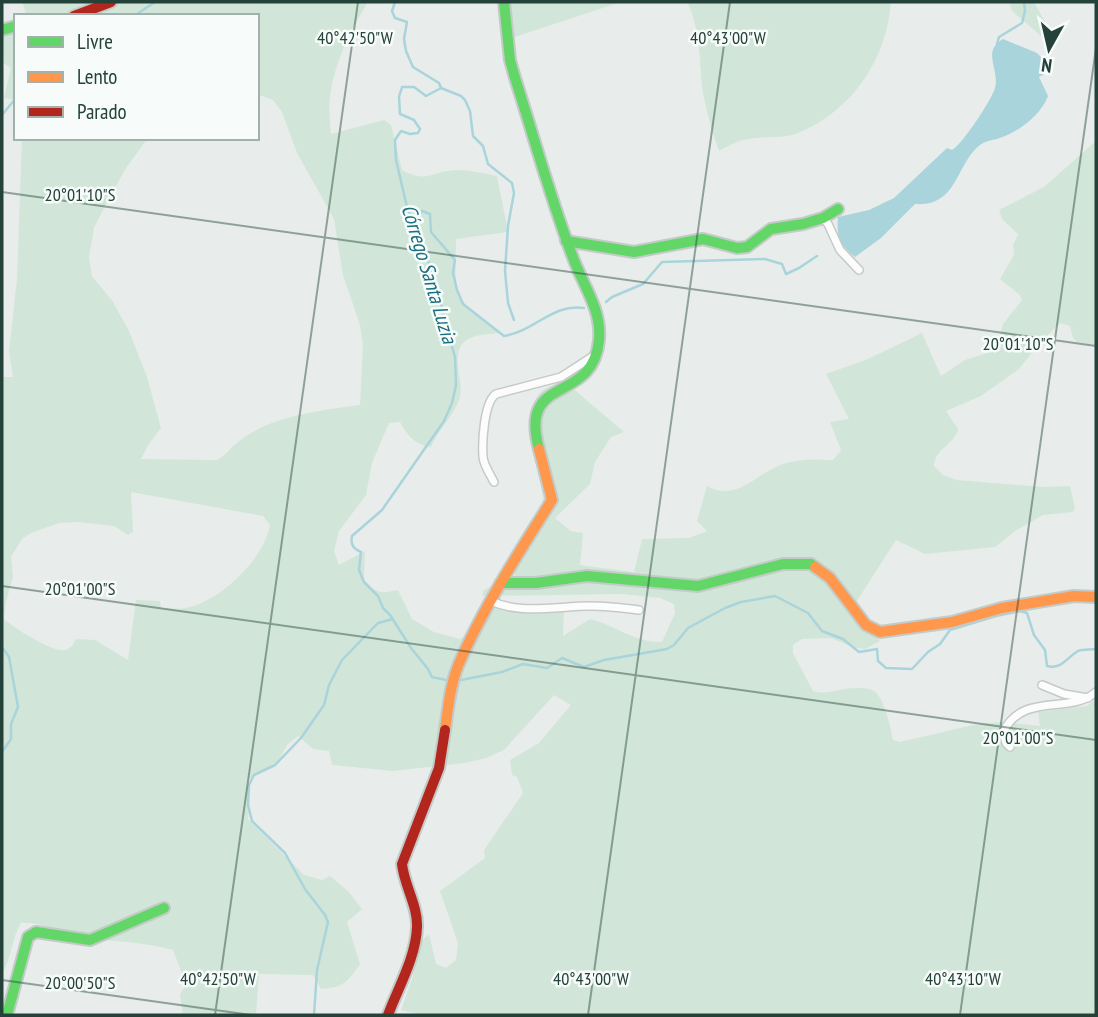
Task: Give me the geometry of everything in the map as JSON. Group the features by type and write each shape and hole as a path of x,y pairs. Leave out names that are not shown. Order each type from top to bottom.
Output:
{"street":[{"path":"79,14 111,2"},
{"path":"388,1015 411,955 418,927 402,871 404,856 439,768 452,686 458,667 501,583 552,500 536,432 536,411 547,398 585,375 600,344 599,320 566,242 510,60 504,2"},
{"path":"566,242 623,252 645,251 704,239 743,248 753,244 771,229 803,224 838,209"},
{"path":"822,218 828,224 840,250 859,270"},
{"path":"494,482 483,458 486,412 490,398 496,394 561,377 596,354"},
{"path":"501,583 536,583 587,576 698,586 783,564 811,564 830,578 866,625 880,632 941,624 1002,608 1074,596 1096,597"},
{"path":"491,601 503,606 589,606 639,610"},
{"path":"1042,685 1063,694 1089,698"},
{"path":"1010,747 1003,732 1024,712 1048,704 1079,702 1096,692"},
{"path":"7,1015 31,934 36,932 90,940 164,908"}],"green space":[{"path":"22,2 368,2 345,44 333,79 330,101 331,134 384,120 391,125 402,170 418,176 457,170 497,176 508,232 456,239 456,273 459,294 464,303 500,333 475,336 463,343 458,357 461,387 459,400 431,447 412,439 400,422 389,423 372,463 366,495 339,531 334,551 339,565 365,551 364,580 368,584 379,591 398,590 412,619 434,632 460,639 474,630 484,607 564,611 563,636 590,619 652,642 662,642 675,613 674,604 660,598 622,594 482,596 484,590 494,585 517,581 510,561 542,504 531,425 536,399 543,390 564,381 624,432 611,437 595,462 590,484 555,518 571,531 583,533 580,565 634,572 642,539 689,538 707,531 697,521 707,486 728,491 746,485 783,464 833,460 841,450 830,422 849,419 826,374 868,359 922,333 941,376 965,360 996,350 1003,324 1022,300 1020,295 1000,279 1014,255 1013,245 1018,234 1002,219 999,210 1044,187 1096,141 1096,345 1077,342 1070,326 1060,323 1019,369 981,396 946,411 958,429 953,439 938,455 934,466 943,475 957,480 1043,487 1070,486 1075,508 1073,512 1043,515 1015,531 995,547 925,554 896,540 850,612 880,641 865,649 831,638 802,639 793,645 793,653 813,691 861,688 876,693 886,712 893,740 900,742 973,725 1000,722 1040,726 1038,712 1087,706 1096,699 1096,1015 422,1015 401,1010 413,976 416,945 429,934 436,964 446,968 456,960 458,943 440,891 485,858 484,850 523,793 517,777 512,775 510,760 539,743 571,705 554,695 504,750 486,758 393,771 332,765 329,751 313,749 298,736 287,745 279,760 248,780 248,819 304,875 322,880 330,876 349,892 362,909 347,922 360,964 348,980 339,985 321,989 313,975 259,974 256,1015 183,1015 180,995 186,984 173,950 138,943 79,937 29,923 21,923 2,974 2,377 13,377 9,352 17,279 22,140 147,140 126,168 94,228 89,257 92,276 113,302 129,331 147,377 161,428 141,459 217,460 251,433 280,420 360,405 363,344 360,325 343,275 334,219 297,153 282,112 273,100 259,95 259,14 26,14","holes":["131,492 263,516 270,525 253,561 233,582 210,598 199,604 175,609 161,608 160,601 136,600 128,660 95,640 76,639 70,647 58,650 24,633 4,619 13,577 11,557 22,539 59,523 78,522 114,526 128,535 133,532"]},
{"path":"502,2 621,2 506,40"},
{"path":"687,2 891,2 888,23 874,63 850,97 835,111 798,133 745,140 719,151 705,100 695,24"},
{"path":"1009,2 1034,2 1045,22 1045,32 1041,36 1012,11"},
{"path":"14,23 14,100 4,98 11,68 2,62 2,26"}],"water":[{"path":"1003,39 1037,53 1048,64 1048,72 1039,77 1048,96 1045,103 1029,122 1015,131 980,145 965,163 948,192 940,199 915,204 881,238 855,257 840,240 838,217 869,210 894,198 947,148 952,150 963,140 993,94 996,81 993,49"}],"waterway":[{"name":"Córrego Santa Luzia","path":"137,14 155,2"},
{"name":"Córrego Santa Luzia","path":"395,2 392,11 395,18 407,22 404,39 413,67 439,83 441,88"},
{"path":"997,44 999,37 1022,23 1024,2"},
{"name":"Córrego Santa Luzia","path":"441,88 426,96 414,87 402,87 399,97 400,114 414,120 420,129 418,133 410,134 401,131 395,140 396,160 407,207 422,242 440,298 455,357 456,385 444,421 382,510 352,536 352,542 356,550 361,552 359,570 364,582 378,596 383,608 432,677 446,680"},
{"path":"441,88 465,100 470,111 473,136 483,146 488,164 512,183 514,193 508,226 505,271 508,303 514,320"},
{"name":"Córrego Santa Luzia","path":"2,115 14,100"},
{"path":"413,223 422,211 430,214 431,232 455,260 453,273 463,304 504,336 525,329 553,313 584,308"},
{"path":"606,302 643,284 662,262 765,259 782,264 786,274 817,256"},
{"path":"461,680 502,672 523,664 547,668 562,658 584,667 604,660 667,649 674,645 688,628 725,608 741,602 775,596 808,613 822,631 843,639 859,652 877,649 878,661 886,668 912,669 940,644 950,630 1020,611 1027,613 1034,635 1045,650 1047,666 1060,665 1078,651 1096,649"},
{"name":"Córrego Santa Luzia","path":"314,1015 317,970 328,922 285,853 252,821 248,805 249,785 254,775 275,765 301,738 324,705 329,685 342,660 378,623 393,619"},
{"path":"2,647 9,657 18,707 11,724 11,739 2,752"}],"traffic: fast":[{"path":"504,2 510,60 515,78 556,211 594,307 599,329 594,360 584,374 547,398 539,409 535,425 539,449"},
{"path":"2,30 14,27"},
{"path":"566,241 634,252 703,239 737,248 747,247 771,229 803,224 823,218 838,209"},
{"path":"501,583 536,583 587,576 698,586 783,564 811,564 815,567"},
{"path":"7,1015 28,937 36,932 90,940 164,908"}],"traffic: slow":[{"path":"445,730 458,666 478,624 552,500 539,449"},
{"path":"815,567 830,578 866,625 880,632 952,622 1002,608 1074,596 1096,597"}],"traffic: jam":[{"path":"79,14 111,2"},
{"path":"388,1015 410,961 416,938 417,919 402,864 439,768 445,730"}]}
